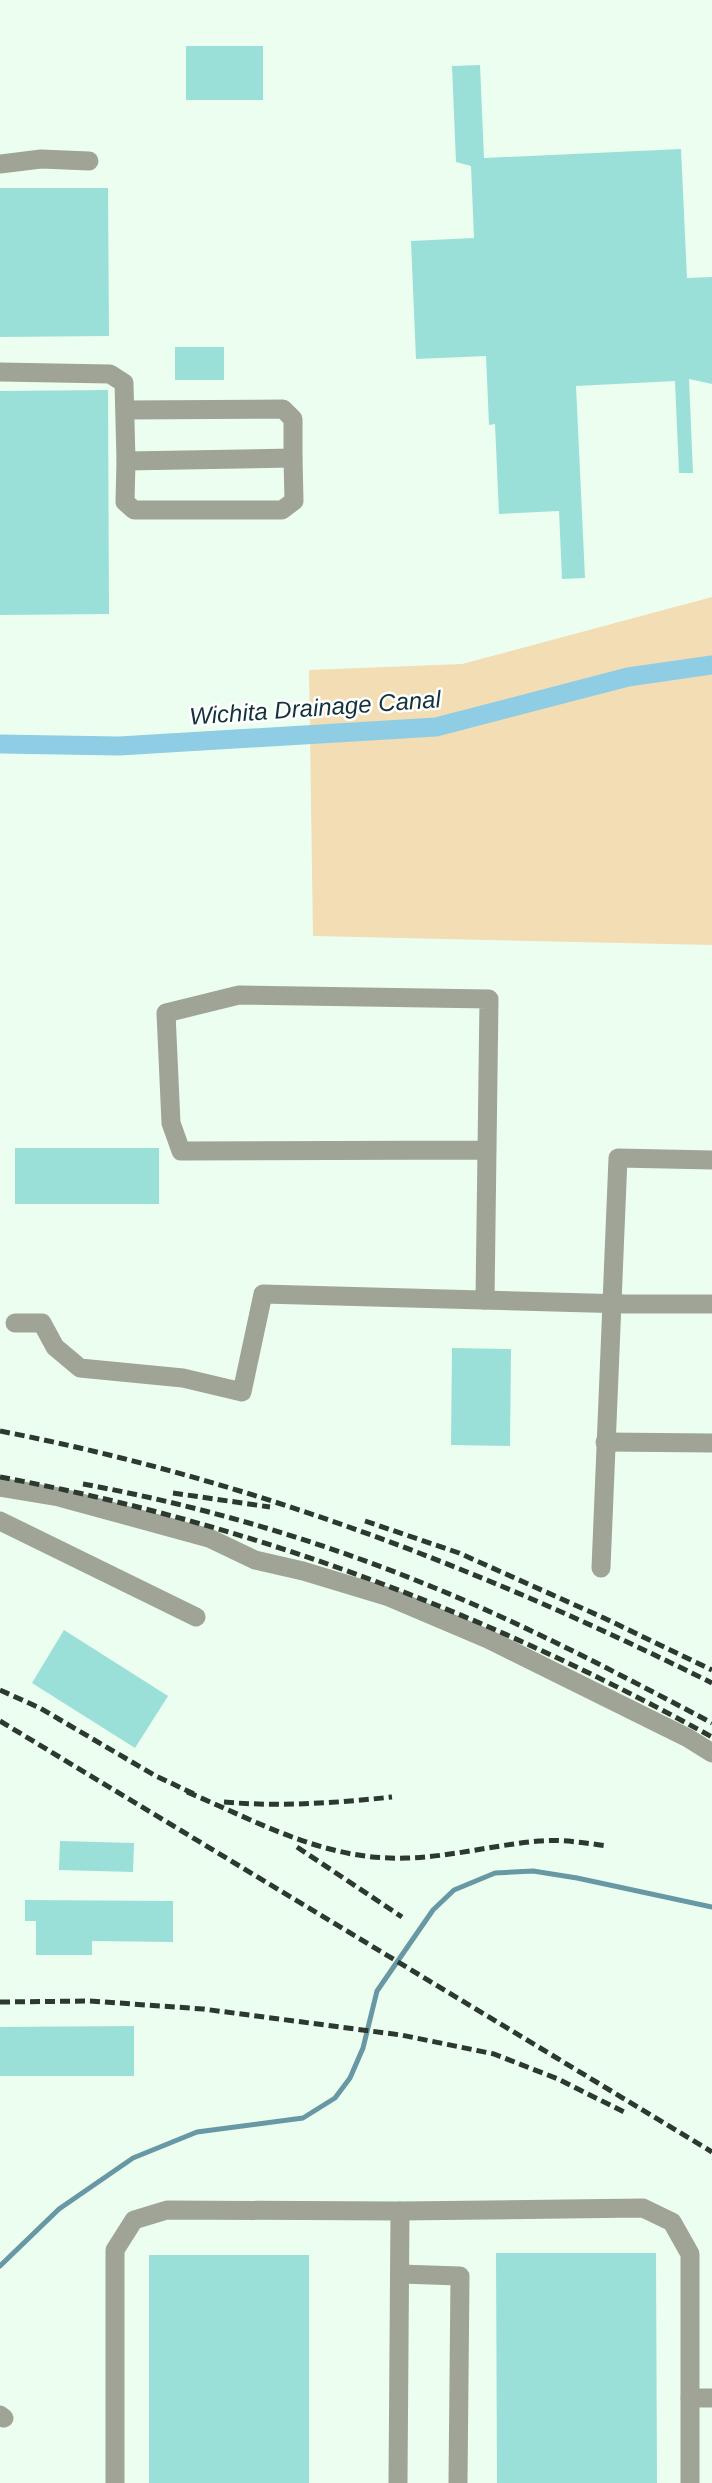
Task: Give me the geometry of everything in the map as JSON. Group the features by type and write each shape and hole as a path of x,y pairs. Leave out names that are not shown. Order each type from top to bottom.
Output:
{"lane":[{"path":"0,164 41,159 89,161"},
{"path":"0,372 110,374 124,383 125,502 134,510 282,510 294,501 293,419 283,409 125,410"},
{"path":"125,461 293,458"},
{"path":"485,1300 487,1150 489,999 239,995 166,1013 172,1123 181,1151 487,1150"},
{"path":"601,1568 618,1157 712,1160"},
{"path":"15,1323 42,1323 55,1347 80,1368 183,1378 242,1392 263,1294 610,1304 712,1304"},
{"path":"605,1442 712,1443"},
{"path":"0,1487 59,1497 209,1538 256,1560 388,1597 488,1639 688,1738 712,1753"},
{"path":"0,1521 196,1617"},
{"path":"114,2483 115,2250 134,2220 167,2210 643,2208 672,2222 690,2254 690,2483"},
{"path":"398,2483 400,2211"},
{"path":"400,2274 460,2276 458,2483"},
{"path":"690,2398 712,2398"}],"shaded area":[{"path":"712,597 712,945 313,936 309,670 462,664"}],"building":[{"path":"186,46 263,46 263,100 186,100"},
{"path":"480,65 484,158 681,149 687,278 712,277 712,384 689,379 693,473 679,473 675,381 576,386 585,578 562,579 559,511 499,514 495,424 489,425 486,356 416,359 411,241 474,238 471,166 456,162 452,66"},
{"path":"0,188 108,188 109,336 0,337"},
{"path":"175,347 224,347 224,380 175,380"},
{"path":"108,390 109,614 0,615 0,391"},
{"path":"15,1148 159,1148 159,1204 15,1204"},
{"path":"452,1348 511,1349 510,1446 451,1445"},
{"path":"64,1630 168,1696 135,1748 32,1683"},
{"path":"60,1841 134,1843 133,1872 59,1870"},
{"path":"25,1900 173,1901 173,1942 92,1941 92,1955 36,1955 36,1921 25,1921"},
{"path":"134,2026 134,2076 0,2076 0,2027"},
{"path":"496,2253 656,2253 657,2483 497,2483"},
{"path":"149,2255 309,2255 309,2483 149,2483"}],"waterway":[{"name":"Wichita Drainage Canal","path":"0,744 119,746 436,727 628,677 712,665"},
{"path":"0,2266 59,2209 133,2158 197,2132 303,2118 335,2098 350,2078 363,2048 377,1991 433,1910 454,1890 495,1873 533,1871 712,1907"}],"railway":[{"path":"0,1431 94,1451 185,1475 276,1502 365,1533 540,1602 712,1683"},
{"path":"0,1477 94,1496 186,1520 367,1578 542,1651 628,1692 712,1737"},
{"path":"83,1484 217,1514 305,1540 392,1571 540,1635 712,1723"},
{"path":"173,1493 270,1507"},
{"path":"365,1521 459,1553 712,1670"},
{"path":"0,1690 40,1708 154,1775 194,1794"},
{"path":"0,1721 712,2152"},
{"path":"187,1792 293,1837 348,1853 376,1857 423,1857 548,1841 608,1846"},
{"path":"224,1802 308,1804 392,1797"},
{"path":"297,1847 402,1917"},
{"path":"0,2002 90,2001 203,2009 401,2035 494,2054 558,2079 628,2114"}]}
